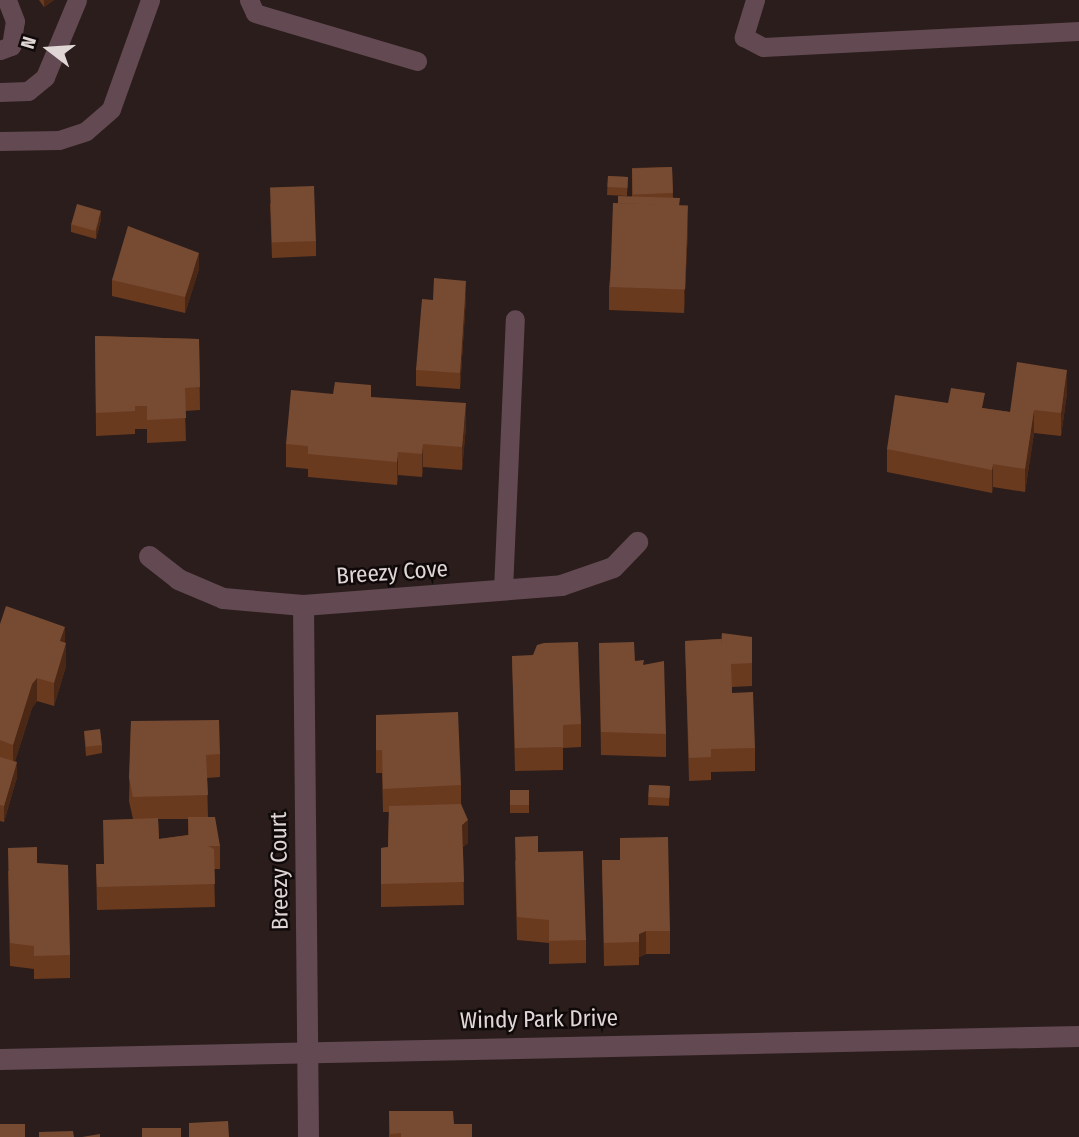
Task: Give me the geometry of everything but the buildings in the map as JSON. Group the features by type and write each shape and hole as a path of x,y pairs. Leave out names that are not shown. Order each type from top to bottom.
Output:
{"street":[{"name":"Breezy Cove","path":"149,556 178,579 223,597 303,605 561,586 613,567 637,542"},
{"name":"Breezy Court","path":"303,605 308,1137"},
{"name":"Windy Park Drive","path":"0,1059 307,1049 1079,1036"}],"lane":[{"path":"0,50 10,46 15,21 7,0"},
{"path":"0,92 28,91 45,77 76,0"},
{"path":"0,141 59,140 86,131 111,109 150,0"},
{"path":"249,0 255,13 417,61"},
{"path":"755,0 744,37 763,47 1079,32"},
{"path":"503,590 515,319"}]}
